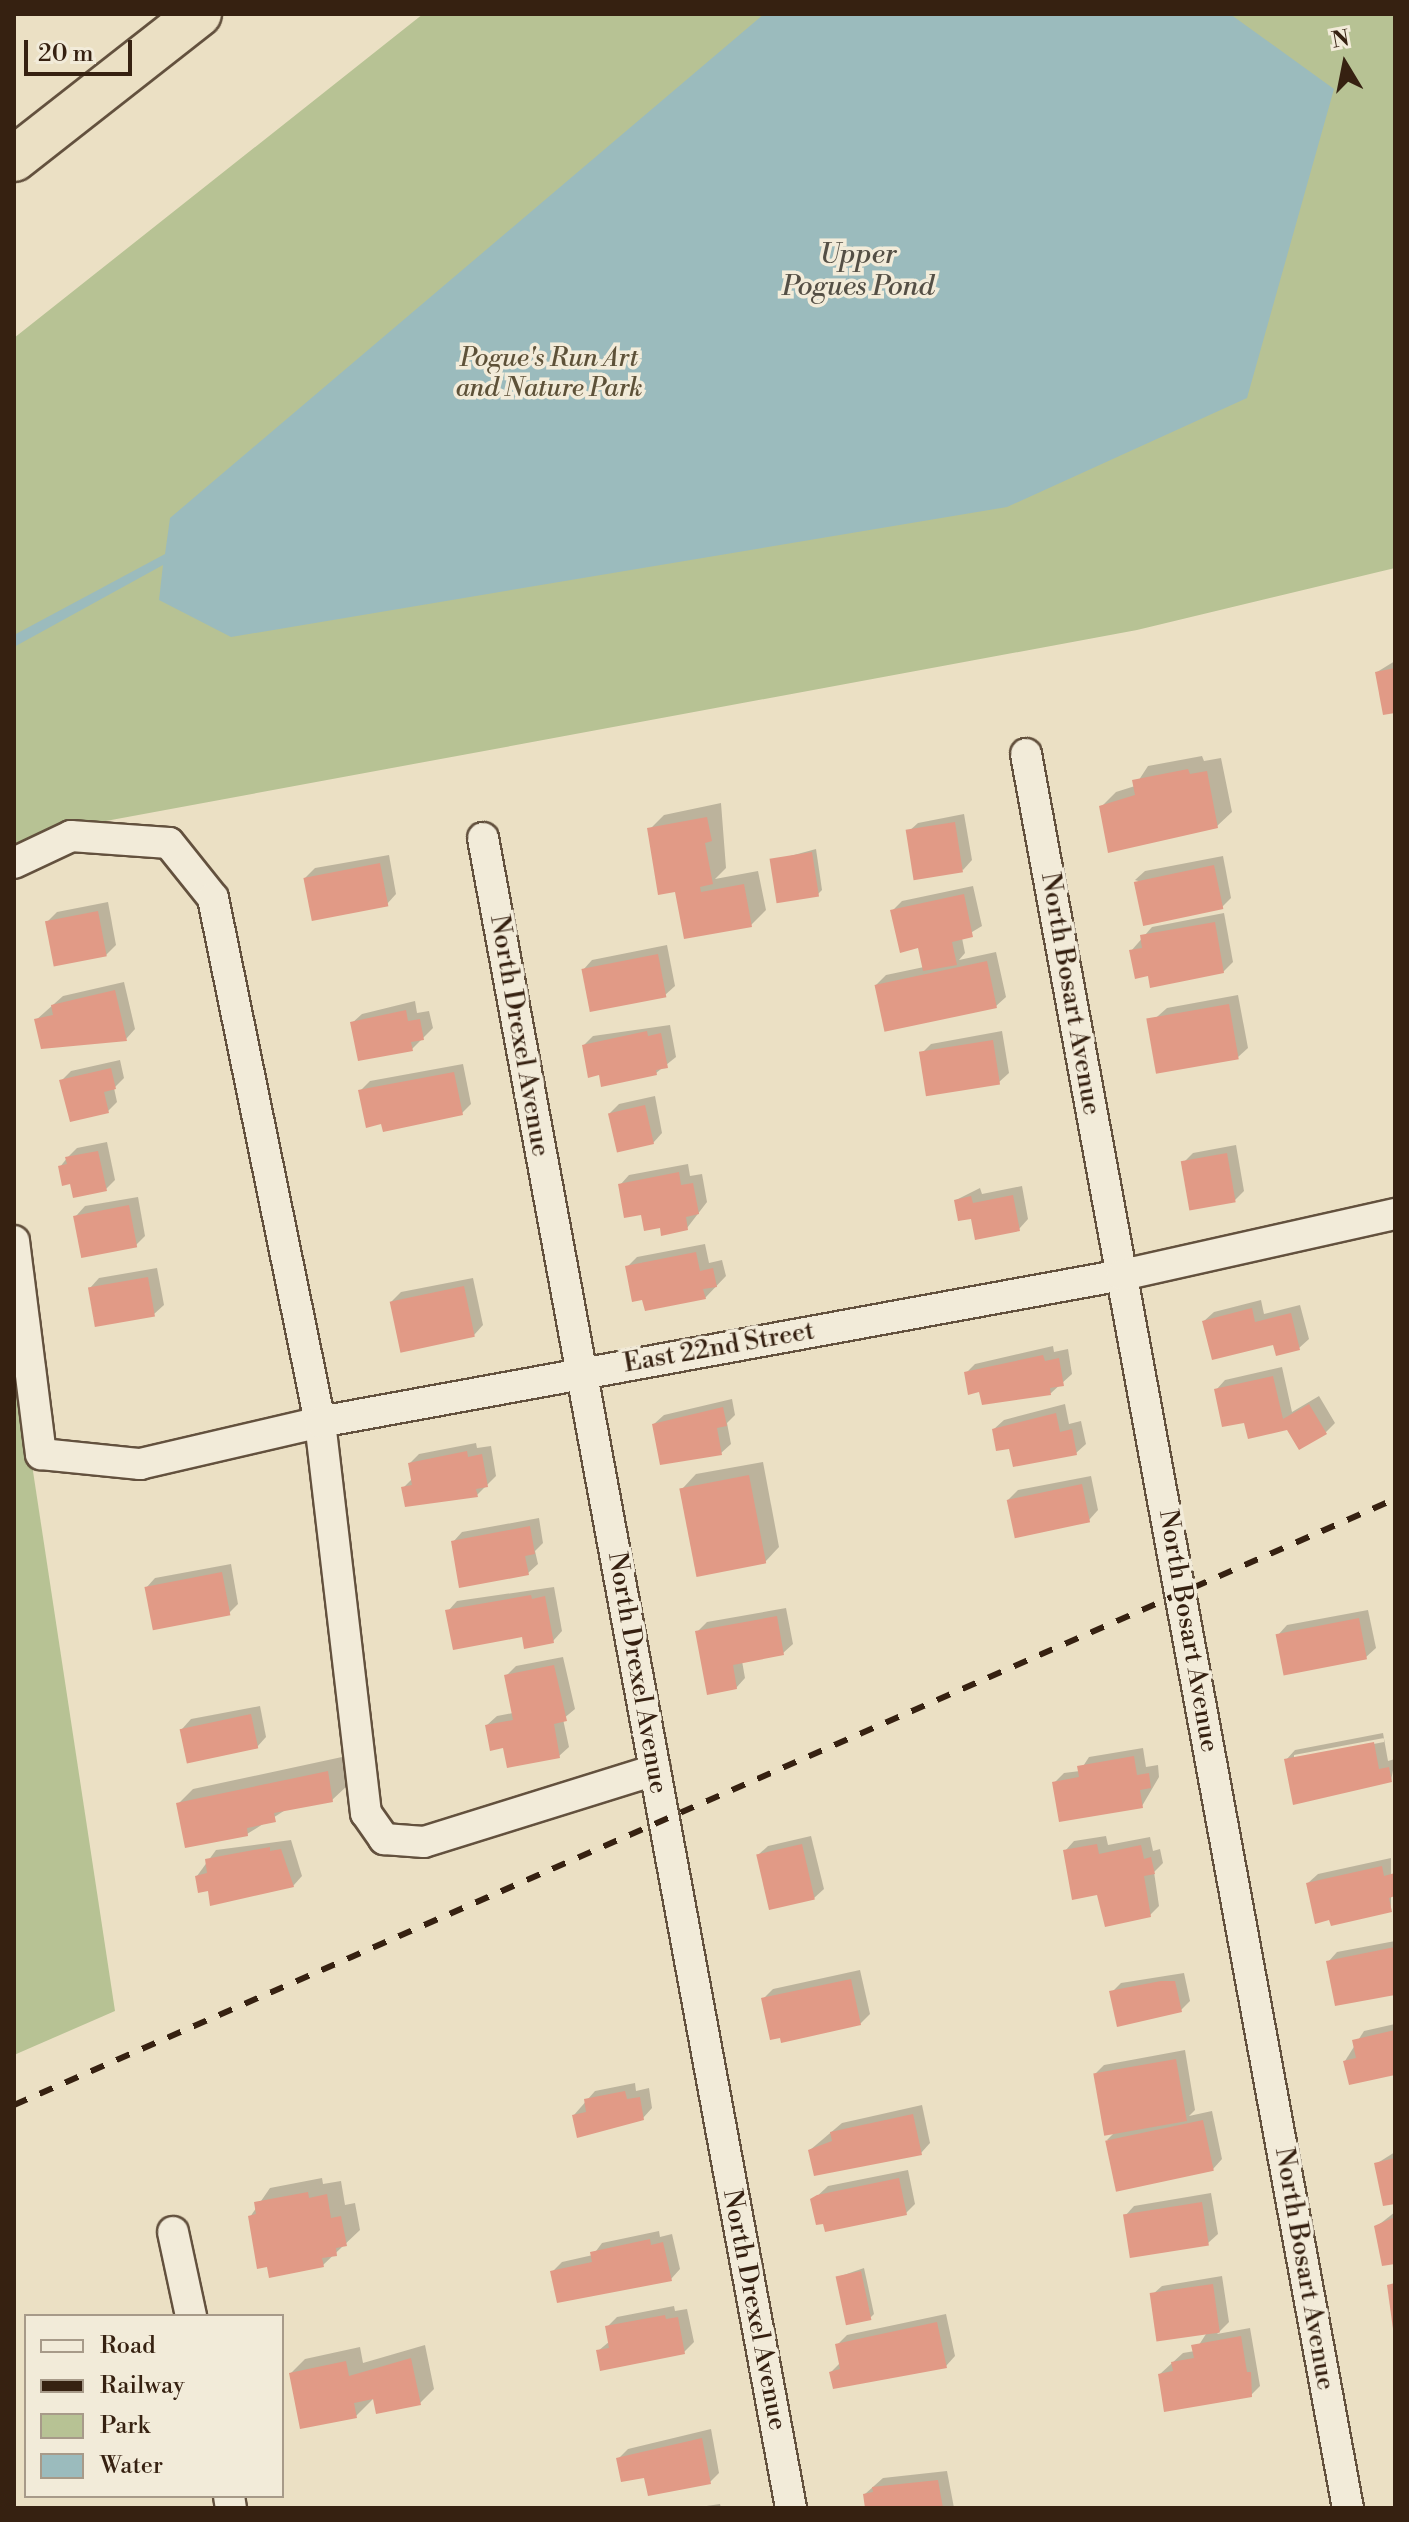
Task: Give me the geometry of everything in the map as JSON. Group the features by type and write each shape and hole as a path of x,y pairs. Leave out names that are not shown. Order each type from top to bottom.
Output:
{"highway":[{"path":"14,159 199,14"}],"street":[{"name":"North Bosart Avenue","path":"1026,754 1348,2508"},
{"path":"14,863 71,836 169,843 213,898 320,1422 366,1813 384,1839 424,1842 655,1770"},
{"name":"North Drexel Avenue","path":"483,838 791,2508"},
{"name":"East 22nd Street","path":"14,1241 41,1454 140,1464 320,1422 1122,1275 1395,1214"},
{"path":"173,2232 191,2314"}],"green space":[{"name":"Pogue's Run Art and Nature Park","path":"423,14 1395,14 1395,568 1137,630 95,823 14,844 14,338"},
{"path":"14,1346 115,2011 14,2055"}],"water":[{"name":"Upper Pogues Pond","path":"764,14 1230,14 1334,89 1247,398 1007,507 231,637 159,600 163,565 14,647 14,635 165,554 170,518"}],"building":[{"path":"1395,668 1395,713 1383,715 1375,672"},
{"path":"1188,769 1190,774 1207,771 1218,828 1108,853 1099,806 1135,795 1132,780"},
{"path":"707,817 712,841 705,843 713,884 700,887 701,892 744,884 752,927 684,939 675,892 658,895 647,828"},
{"path":"955,822 963,872 914,880 906,830"},
{"path":"812,852 819,896 777,903 770,859"},
{"path":"380,863 388,906 312,921 303,878"},
{"path":"1214,865 1223,909 1143,926 1134,882"},
{"path":"964,894 973,937 952,942 957,965 923,971 918,948 900,953 890,910"},
{"path":"98,911 107,956 54,966 45,921"},
{"path":"1215,922 1224,973 1150,988 1148,976 1135,979 1129,950 1142,948 1140,935"},
{"path":"658,954 666,997 590,1012 581,969"},
{"path":"987,961 997,1008 884,1032 875,985"},
{"path":"115,990 127,1041 41,1049 34,1019 53,1015 51,1005"},
{"path":"1229,1004 1239,1059 1156,1074 1146,1019"},
{"path":"406,1010 408,1021 420,1019 424,1040 411,1042 413,1051 358,1061 350,1022"},
{"path":"647,1031 648,1036 661,1033 668,1068 656,1070 657,1075 601,1087 599,1075 588,1078 582,1045"},
{"path":"993,1040 1000,1084 926,1096 919,1052"},
{"path":"111,1068 116,1089 104,1092 109,1113 70,1122 59,1080"},
{"path":"454,1072 463,1115 383,1132 381,1124 366,1128 358,1090"},
{"path":"645,1105 654,1144 617,1153 608,1114"},
{"path":"98,1151 107,1191 73,1198 70,1184 62,1186 58,1166 67,1164 65,1157"},
{"path":"1227,1153 1236,1202 1189,1210 1181,1161"},
{"path":"679,1172 681,1185 693,1183 699,1214 686,1217 688,1230 661,1236 660,1228 644,1231 641,1215 624,1218 618,1184"},
{"path":"1013,1195 1020,1231 975,1240 971,1219 958,1221 954,1200 971,1196 973,1203"},
{"path":"129,1205 137,1247 81,1258 73,1216"},
{"path":"696,1252 700,1271 713,1268 717,1287 703,1289 706,1299 645,1311 642,1300 632,1302 625,1266"},
{"path":"148,1277 155,1316 95,1327 88,1288"},
{"path":"464,1286 475,1337 400,1353 390,1302"},
{"path":"1252,1308 1255,1322 1291,1313 1300,1350 1276,1356 1273,1345 1212,1360 1202,1321"},
{"path":"1043,1355 1045,1361 1059,1358 1064,1386 1050,1388 1051,1395 982,1405 979,1392 968,1395 964,1372"},
{"path":"1273,1376 1283,1419 1309,1404 1327,1434 1299,1450 1287,1430 1248,1439 1244,1423 1222,1427 1214,1389"},
{"path":"723,1407 727,1426 717,1428 722,1455 660,1465 652,1424"},
{"path":"1056,1413 1060,1432 1072,1429 1077,1455 1013,1467 1009,1449 996,1451 992,1429"},
{"path":"467,1451 468,1457 482,1454 488,1487 476,1489 478,1497 405,1507 401,1487 412,1485 408,1463"},
{"path":"749,1475 766,1563 696,1577 679,1489"},
{"path":"1082,1484 1090,1522 1015,1538 1007,1500"},
{"path":"530,1526 535,1554 525,1556 529,1575 459,1588 451,1541"},
{"path":"222,1572 230,1615 153,1630 144,1587"},
{"path":"531,1595 532,1599 545,1596 554,1643 524,1649 522,1637 453,1650 445,1610"},
{"path":"777,1616 784,1655 733,1665 737,1689 707,1695 695,1631"},
{"path":"1359,1618 1367,1659 1284,1675 1276,1634"},
{"path":"554,1665 567,1721 554,1724 560,1758 507,1768 503,1748 490,1751 485,1725 513,1720 504,1675"},
{"path":"251,1714 258,1748 187,1763 180,1729"},
{"path":"1374,1742 1379,1769 1389,1767 1392,1782 1293,1805 1284,1759"},
{"path":"1134,1756 1137,1775 1149,1773 1151,1788 1140,1790 1143,1808 1059,1822 1052,1782 1079,1777 1077,1766"},
{"path":"328,1771 333,1802 274,1813 276,1822 247,1828 248,1836 185,1848 176,1803"},
{"path":"802,1844 815,1900 769,1910 756,1855"},
{"path":"1097,1844 1099,1854 1141,1845 1144,1859 1151,1857 1155,1874 1144,1876 1151,1917 1105,1927 1097,1895 1072,1900 1063,1850"},
{"path":"270,1847 270,1851 281,1849 294,1887 210,1906 208,1891 198,1893 195,1876 207,1873 205,1859"},
{"path":"1382,1866 1384,1876 1395,1873 1395,1896 1389,1898 1392,1912 1331,1926 1329,1920 1315,1924 1306,1883"},
{"path":"1395,1947 1395,1995 1335,2006 1326,1961"},
{"path":"851,1979 861,2025 781,2043 780,2038 770,2040 761,1998"},
{"path":"1175,1981 1182,2012 1117,2027 1109,1991"},
{"path":"1395,2030 1395,2075 1349,2085 1343,2061 1356,2058 1352,2040"},
{"path":"1176,2059 1187,2121 1104,2136 1093,2074"},
{"path":"625,2091 627,2099 640,2097 644,2120 577,2138 572,2115 586,2112 584,2099"},
{"path":"913,2114 922,2155 814,2176 808,2150 832,2141 830,2132"},
{"path":"1203,2120 1214,2171 1116,2192 1105,2141"},
{"path":"1395,2158 1395,2204 1383,2206 1374,2163"},
{"path":"899,2178 907,2215 825,2232 823,2224 816,2225 810,2199 817,2195"},
{"path":"308,2192 309,2198 327,2194 331,2218 341,2216 347,2246 336,2248 337,2256 322,2258 324,2267 269,2278 267,2267 257,2269 248,2216 256,2214 254,2202"},
{"path":"1202,2202 1209,2245 1130,2258 1123,2215"},
{"path":"1395,2217 1395,2264 1382,2266 1374,2226"},
{"path":"650,2239 651,2245 663,2242 672,2281 557,2303 550,2271 592,2262 590,2252"},
{"path":"861,2271 871,2320 846,2325 836,2276"},
{"path":"1395,2283 1395,2329 1393,2329 1387,2285"},
{"path":"1213,2284 1220,2333 1156,2341 1150,2293"},
{"path":"665,2315 666,2319 678,2317 685,2354 600,2371 596,2350 609,2348 605,2326"},
{"path":"937,2322 947,2368 833,2389 829,2372 840,2369 835,2344"},
{"path":"1241,2336 1247,2372 1251,2372 1252,2397 1164,2412 1158,2374 1173,2371 1171,2362 1194,2358 1191,2345"},
{"path":"411,2358 421,2405 376,2414 373,2399 354,2403 357,2418 300,2429 289,2373 346,2361 349,2376"},
{"path":"702,2438 711,2484 648,2496 644,2478 621,2482 616,2458"},
{"path":"938,2480 943,2508 865,2508 863,2494 873,2492 872,2487"}],"railway":[{"path":"14,2105 1395,1499"}]}
